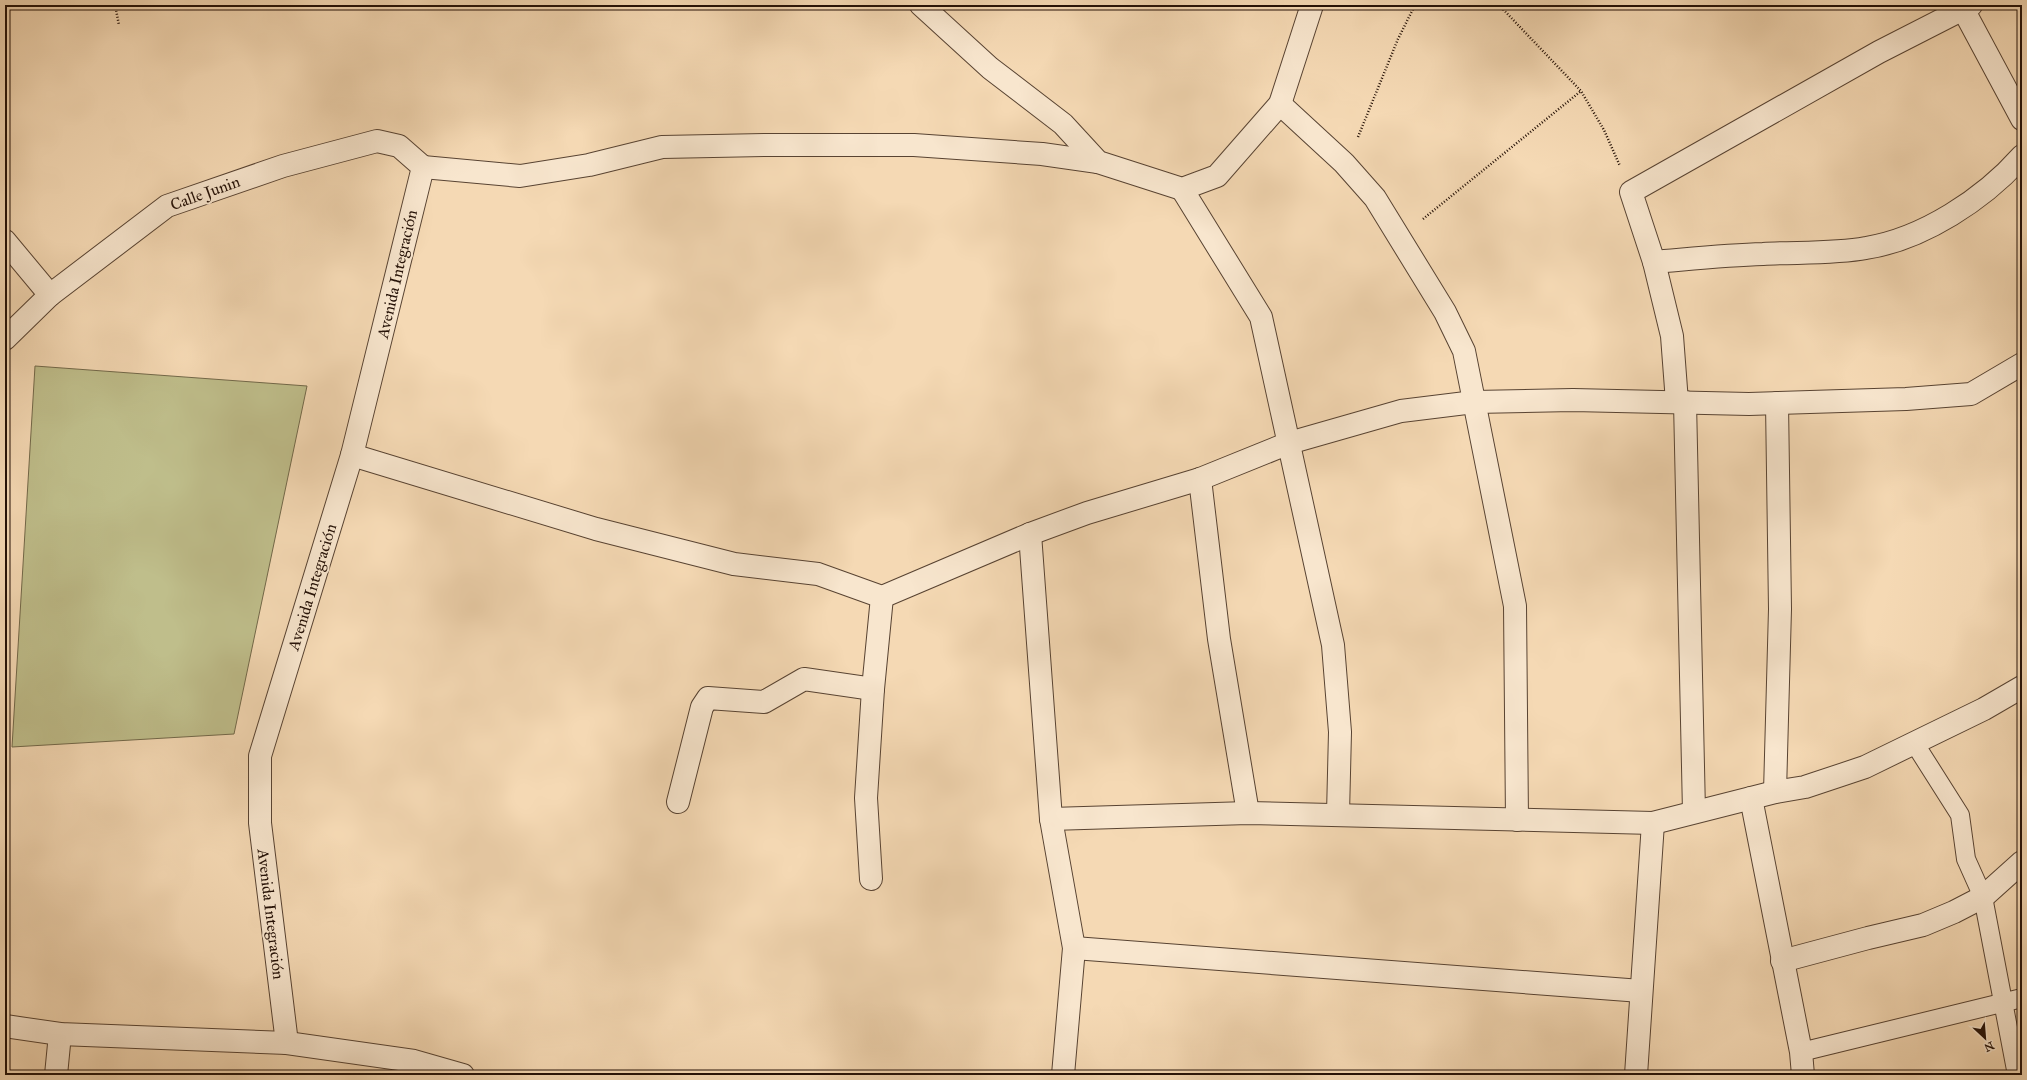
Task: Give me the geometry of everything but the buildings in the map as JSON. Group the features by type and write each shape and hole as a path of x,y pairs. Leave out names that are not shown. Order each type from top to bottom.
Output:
{"street":[{"path":"921,5 990,68 1063,124 1098,162"},
{"path":"422,167 520,176 589,165 662,147 914,145 1042,154 1098,162 1182,189 1216,176 1280,104 1312,5"},
{"path":"1694,812 1681,402 1672,336 1654,262 1631,192 1879,52 1967,7 2022,119"},
{"path":"1280,104 1344,163 1375,198 1398,239 1444,312 1464,351 1515,606 1517,820"},
{"name":"Calle Junin","path":"5,339 50,295 166,206 283,166 377,141 399,146 422,167"},
{"path":"1654,262 1743,254 1866,248 1912,235 1954,213 2007,173 2022,156"},
{"name":"Avenida Integración","path":"287,1043 260,823 260,756 352,455 422,167"},
{"path":"1182,189 1261,318 1333,645 1340,732 1338,814"},
{"path":"5,241 50,295"},
{"path":"352,455 596,529 734,564 818,574 882,597 1030,534 1087,513 1200,479 1289,443 1401,411 1474,402 1573,400 1777,403 1906,399 1971,394 2022,364"},
{"path":"1775,792 1780,609 1777,403"},
{"path":"1200,479 1219,639 1248,813"},
{"path":"1030,534 1051,818 1074,948 1063,1075"},
{"path":"871,879 866,798 873,689 882,597"},
{"path":"678,802 702,708 708,698 764,702 804,679 873,689"},
{"path":"1051,818 1248,813 1338,814 1653,823 1775,792 1805,787 1865,767 1984,709 2022,687"},
{"path":"1751,798 1801,1052 1803,1075"},
{"path":"1636,1075 1653,823"},
{"path":"1782,961 1923,925 1954,912 1983,897 2022,862"},
{"path":"1074,948 1641,991"},
{"path":"5,1026 60,1034 287,1043 414,1061 463,1075"},
{"path":"56,1075 60,1034"}],"lane":[{"path":"1914,744 1960,815 1966,859 1983,897 2017,1075"},
{"path":"1801,1052 2022,998"}],"path":[{"path":"115,5 120,25"},
{"path":"1344,163 1364,125 1398,39 1415,5"},
{"path":"1499,5 1581,91 1604,130 1631,192"},
{"path":"1398,239 1581,91"}],"shaded area":[{"path":"35,366 307,386 234,734 12,747"}]}
